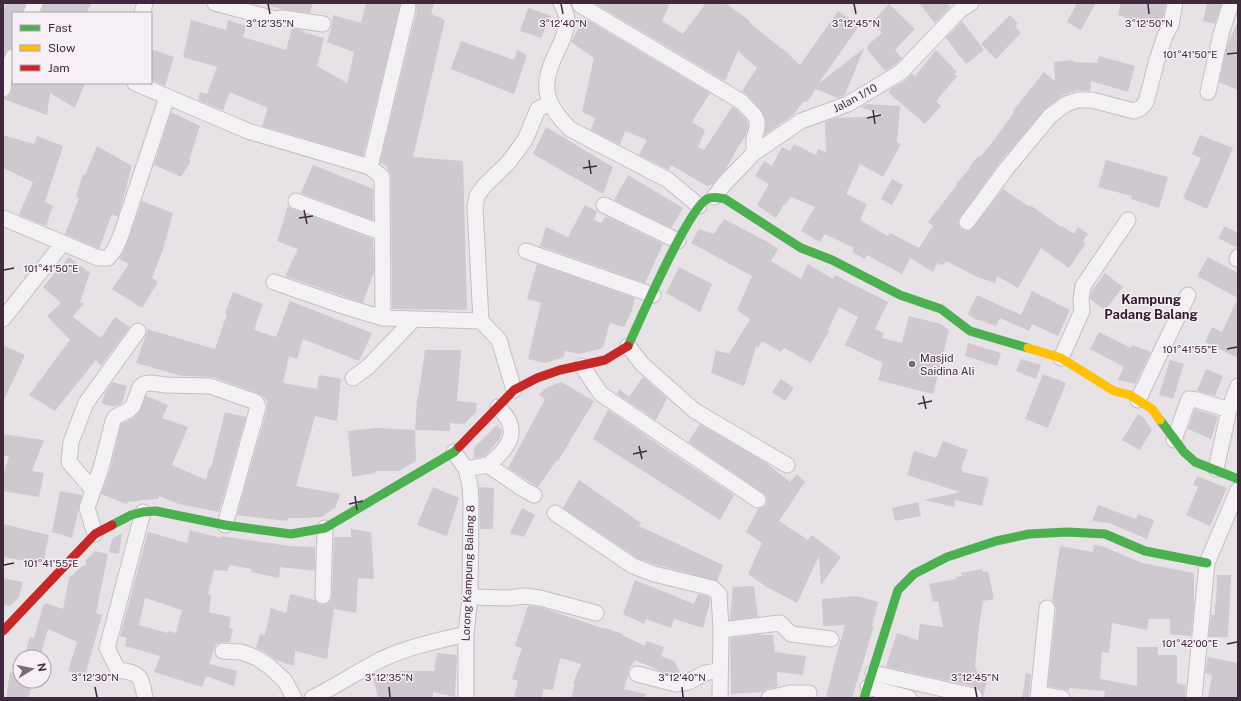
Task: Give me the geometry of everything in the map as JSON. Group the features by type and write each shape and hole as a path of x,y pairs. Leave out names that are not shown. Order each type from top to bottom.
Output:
{"street":[{"path":"215,3 275,19 283,18 322,24"},
{"name":"Jalan 1/10","path":"714,197 724,184 754,153 801,121 848,104 901,72 960,10 971,3"},
{"path":"966,222 1007,168 1050,116 1066,104 1078,100 1092,100 1134,111 1141,108 1146,102 1157,60 1165,36 1171,25 1175,3"},
{"path":"1208,92 1221,34 1231,3"},
{"path":"699,206 668,180 570,129 559,118 550,103 546,88 550,65 565,36 564,9 581,4 742,102 755,116 757,121 754,139 754,153"},
{"path":"370,167 408,8"},
{"path":"3,89 4,79 12,59"},
{"path":"137,84 248,131 370,167 382,177 383,318"},
{"path":"3,218 98,258 108,258 115,249 124,228 167,97"},
{"path":"514,390 499,340 481,321 475,207 477,196 484,186 508,163 525,140 538,109 550,103"},
{"path":"3,631 95,534 131,515 156,511 225,525 291,534 324,528 372,502 454,452 514,390 537,378 560,370 605,360 628,346 678,240 699,206 707,199 714,197 724,199 801,248 832,260 900,295 941,309 970,330 1061,358 1114,391 1130,395 1152,409 1174,440 1195,462 1216,469 1238,479"},
{"path":"296,201 383,233"},
{"path":"604,205 678,240"},
{"path":"1061,358 1082,311 1081,300 1083,286 1128,220"},
{"path":"3,319 63,243"},
{"path":"526,251 653,295"},
{"path":"274,282 383,318 481,321"},
{"path":"1138,400 1188,295"},
{"path":"353,378 369,366 413,320"},
{"path":"93,490 69,462 71,442 86,403 138,331"},
{"path":"628,346 642,364 695,411 788,465"},
{"path":"582,366 601,394 758,500"},
{"path":"95,534 87,508 101,468 113,421 115,417 129,410 140,387 144,384 151,383 166,385 210,386 258,404 225,525"},
{"path":"1216,469 1229,410 1238,386"},
{"path":"1174,440 1189,399 1229,410"},
{"path":"466,469 488,465 499,456 512,434 511,425 506,415 498,407"},
{"name":"Lorong Kampung Balang 8","path":"454,452 466,469 470,485 471,503 470,596 466,634 466,698"},
{"path":"488,465 534,495"},
{"path":"1194,698 1207,563 1238,490"},
{"path":"143,512 107,648 118,670 132,672 142,680 145,698"},
{"path":"555,513 634,566 654,574 712,588 719,594 721,630 720,698"},
{"path":"323,596 324,528"},
{"path":"868,686 898,590 914,574 948,557 996,541 1029,534 1067,532 1105,534 1145,551 1207,563"},
{"path":"470,596 508,598 524,596 540,598 596,613"},
{"path":"1047,608 1039,696 1062,698"},
{"path":"721,630 780,623 791,634 831,639"},
{"path":"312,698 336,686 380,660 415,647 466,634"},
{"path":"223,651 240,652 257,658 286,681 294,698"},
{"path":"637,674 676,684 688,682 705,673 720,670"},
{"path":"868,686 974,696"},
{"path":"868,686 909,698"},
{"path":"769,698 790,693 809,693"}],"building":[{"path":"6,3 25,3 22,12 12,12 12,48 7,50 3,58 3,10"},
{"path":"44,3 92,3 87,12 41,12"},
{"path":"267,3 313,3 310,13 280,9 267,5"},
{"path":"366,3 401,3 363,156 262,126 268,108 230,92 223,110 198,100 200,92 207,94 217,67 183,57 191,20 226,30 228,20 246,26 243,37 286,50 292,28 304,30 303,32 324,38 317,66 347,83 354,52 327,42 332,26 333,15 361,23"},
{"path":"415,3 434,3 431,14 445,20 413,157 463,161 467,310 392,309 391,177 387,166 380,163 417,10"},
{"path":"670,3 662,21 683,34 706,3 725,3 750,21 749,22 783,49 800,65 838,11 859,26 818,84 864,48 845,95 838,98 816,89 806,103 804,101 793,115 764,135 766,121 763,113 749,96 742,91 757,68 738,51 725,81 596,4"},
{"path":"919,3 947,3 950,7 935,23"},
{"path":"1077,3 1096,3 1081,30 1067,22"},
{"path":"1121,3 1166,3 1159,29 1118,15"},
{"path":"1207,3 1222,3 1215,24 1203,21"},
{"path":"889,4 915,29 895,50 902,58 895,65 885,71 867,49 868,45 882,33 872,22"},
{"path":"528,8 551,16 541,38 520,31"},
{"path":"1010,15 1018,23 1015,27 1021,33 996,59 981,44"},
{"path":"584,18 710,93 692,122 705,130 698,147 704,150 732,107 736,109 747,121 748,127 745,137 726,169 712,185 707,186 671,165 669,170 639,155 647,140 625,131 620,145 591,130 595,118 582,112 594,58 571,42"},
{"path":"962,21 984,50 966,64 946,38"},
{"path":"1238,21 1238,90 1219,82 1227,46"},
{"path":"461,41 514,60 517,50 527,55 514,94 451,69"},
{"path":"152,49 174,57 165,86 152,80"},
{"path":"936,50 957,72 954,74 957,76 936,101 941,106 925,124 888,92 906,80 912,73 915,76"},
{"path":"1099,56 1135,66 1128,92 1091,81 1090,91 1075,90 1063,95 1045,109 1000,162 958,221 961,229 966,231 971,230 1003,189 1074,234 1078,227 1088,234 1083,241 1086,243 1069,268 1041,248 1018,288 997,276 995,283 977,277 946,261 943,265 937,263 933,272 910,258 902,274 867,255 865,259 852,252 854,248 825,234 820,242 801,231 815,207 791,197 785,205 784,204 776,218 757,205 769,184 755,176 764,161 772,166 782,147 790,151 794,144 816,155 818,149 826,152 825,122 835,118 884,116 861,107 866,104 900,106 897,142 901,144 883,177 860,164 846,194 867,204 860,220 888,236 890,233 919,248 933,226 928,222 957,185 956,184 970,168 969,167 978,156 980,157 994,140 1014,112 1013,111 1044,72 1055,81 1054,62 1073,60 1073,62 1097,63"},
{"path":"12,84 85,84 75,108 50,93 47,115 3,99 10,94"},
{"path":"171,112 200,126 189,160 191,161 181,177 154,165"},
{"path":"546,127 613,167 603,194 533,154"},
{"path":"3,135 34,144 37,136 63,146 45,202 53,206 46,226 19,215 33,182 3,168"},
{"path":"1200,135 1233,148 1207,209 1183,198 1201,158 1192,154"},
{"path":"97,146 132,166 118,217 112,214 99,249 65,234 79,198 76,196 83,174 85,175"},
{"path":"1106,160 1168,177 1159,208 1131,199 1132,196 1098,187"},
{"path":"313,165 373,189 373,220 301,193"},
{"path":"628,175 683,208 671,228 614,200"},
{"path":"892,179 903,185 892,205 881,199"},
{"path":"142,201 173,213 164,246 152,278 158,282 142,308 112,289 129,264 119,259 129,238"},
{"path":"585,205 597,211 594,220 601,223 606,216 663,244 645,283 540,246 546,227 568,237"},
{"path":"288,206 373,239 374,272 363,303 285,276 298,249 277,241"},
{"path":"724,219 778,249 771,261 801,279 808,264 833,279 835,275 888,302 875,329 884,333 882,338 902,343 909,316 941,324 949,330 933,394 878,380 883,363 845,345 858,317 839,307 828,330 829,331 811,363 784,348 781,352 762,341 758,348 756,347 744,386 711,373 716,350 729,354 750,319 737,310 752,276 691,243 699,229 714,234"},
{"path":"1225,226 1238,233 1238,248 1218,238"},
{"path":"69,257 90,273 80,302 84,303 73,317 101,338 115,317 130,327 101,366 96,360 55,411 29,395 70,340 47,316 61,303 43,287"},
{"path":"1208,257 1238,273 1238,298 1197,276"},
{"path":"537,264 635,298 632,310 624,327 610,323 603,347 600,349 579,354 565,351 564,357 545,363 528,359 541,303 527,299"},
{"path":"679,267 712,284 700,312 666,293"},
{"path":"1105,273 1123,287 1105,310 1090,299 1092,290"},
{"path":"1032,291 1070,310 1058,336 1032,324 1029,331 1000,318 996,326 976,320 968,314 977,295 1021,315"},
{"path":"233,292 263,304 254,330 276,337 290,301 372,333 359,361 303,339 297,359 289,356 283,383 317,389 319,375 341,379 337,421 315,416 296,486 340,494 335,508 321,517 288,518 287,521 237,515 267,409 267,401 262,395 213,377 182,376 136,363 147,329 215,349 227,314 225,313"},
{"path":"1238,298 1238,358 1205,342 1212,327 1222,332"},
{"path":"1099,332 1131,348 1132,345 1151,352 1135,384 1118,380 1124,367 1090,349"},
{"path":"968,343 1001,353 997,366 965,356"},
{"path":"3,345 25,355 3,402"},
{"path":"425,350 461,350 457,401 477,403 476,412 464,424 450,423 450,431 415,430 417,398"},
{"path":"1021,359 1041,365 1036,379 1016,371"},
{"path":"1170,360 1184,364 1173,399 1159,395"},
{"path":"1206,369 1223,376 1215,396 1197,391"},
{"path":"1043,374 1066,383 1048,428 1025,419"},
{"path":"643,377 667,398 656,420 617,394 619,389 629,397"},
{"path":"781,379 794,388 785,401 772,392"},
{"path":"112,382 127,386 122,403 114,407 101,403"},
{"path":"561,382 594,401 558,461 557,460 538,487 508,468 545,399 539,395 546,388"},
{"path":"146,396 168,405 162,418 188,427 172,465 206,480 209,468 211,468 225,412 246,417 219,512 179,504 159,496 158,499 133,502 128,501 127,504 101,494 110,470 121,424 133,418 139,412"},
{"path":"1195,409 1218,417 1211,439 1188,429"},
{"path":"608,410 734,495 720,520 593,439"},
{"path":"1138,414 1144,418 1152,430 1140,450 1122,440"},
{"path":"700,424 765,462 790,482 797,474 805,482 779,521 808,540 812,535 841,557 821,585 819,556 797,603 765,586 748,574 762,543 746,532 758,509 766,505 766,496 688,442"},
{"path":"497,425 502,431 499,440 484,457 474,458 474,448"},
{"path":"376,428 415,430 416,461 398,471 375,471 375,473 352,477 348,431"},
{"path":"3,434 44,440 32,471 44,473 39,497 3,491 3,476 9,456 3,456"},
{"path":"943,441 968,450 961,469 962,472 989,478 982,506 955,500 954,507 924,500 960,492 907,475 914,451 936,458"},
{"path":"1197,476 1227,488 1210,526 1186,515 1198,487 1193,485"},
{"path":"579,480 641,523 639,526 723,565 717,581 657,565 637,558 563,508"},
{"path":"433,487 459,498 447,536 417,525"},
{"path":"479,487 494,488 493,529 480,529"},
{"path":"60,491 82,495 72,538 52,532"},
{"path":"918,502 921,516 895,521 892,508"},
{"path":"1098,505 1136,519 1138,514 1154,520 1147,539 1109,523 1092,521"},
{"path":"522,508 535,515 524,537 510,533"},
{"path":"3,524 49,535 43,564 3,557"},
{"path":"351,529 371,532 374,579 358,578 356,613 334,609 327,659 295,651 294,666 276,660 262,650 256,648 260,634 265,635 271,608 286,613 290,594 315,600 322,605 327,604 330,601 332,596 334,537 351,537"},
{"path":"190,530 221,538 221,536 289,546 315,547 315,571 280,567 279,578 251,572 252,569 229,565 228,571 214,570 208,594 211,595 209,612 231,617 229,628 233,629 230,642 216,644 209,664 237,671 234,686 206,676 202,687 154,672 160,656 125,646 127,638 120,636 148,532 187,543","holes":["145,598 182,610 176,633 168,631 168,633 139,625"]},
{"path":"122,533 119,554 109,552 112,539"},
{"path":"1094,545 1102,546 1142,563 1194,573 1194,609 1191,636 1170,634 1170,619 1149,619 1147,630 1112,623 1109,653 1102,652 1100,679 1137,686 1137,647 1158,647 1158,655 1177,655 1177,683 1186,685 1185,698 1104,698 1105,691 1069,688 1069,691 1048,686 1056,609 1052,600 1060,546 1093,552"},
{"path":"95,551 108,554 96,613 102,615 85,676 68,671 77,642 48,629 42,649 26,649 30,637 34,638 43,606 46,603 63,609 69,578 82,566 85,566 86,560"},
{"path":"982,569 983,572 988,571 994,599 983,601 979,627 975,667 977,668 976,671 989,674 983,697 980,690 976,687 886,667 897,633 918,640 920,624 943,627 938,601 933,602 929,584 956,579 956,577 962,576 961,573"},
{"path":"1217,575 1231,575 1228,637 1209,637 1211,615 1215,615"},
{"path":"3,578 23,582 19,597 10,606 3,605"},
{"path":"635,580 694,604 698,594 708,596 710,598 710,603 703,628 674,619 671,628 646,619 644,624 623,614"},
{"path":"754,586 758,617 730,620 733,587"},
{"path":"857,596 878,602 872,626 874,626 852,698 826,698 845,625 823,626 822,599"},
{"path":"528,606 540,607 623,634 622,635 645,646 646,641 664,647 661,656 674,661 681,674 676,675 661,671 635,660 628,671 624,689 646,694 645,698 571,698 575,684 573,683 581,664 560,658 553,690 543,689 542,698 514,698 518,681 512,679 522,648 515,646"},
{"path":"760,634 773,635 775,652 806,656 803,675 777,672 777,687 767,689 762,692 731,694 730,638"},
{"path":"437,653 457,655 455,697 433,692 433,698 378,698 373,678 401,671 434,671"},
{"path":"1208,657 1238,663 1238,698 1208,698 1212,675 1205,673"},
{"path":"10,672 12,673 12,689 31,689 29,698 6,698"},
{"path":"1026,673 1031,674 1029,698 1022,698"}],"traffic: fast":[{"path":"628,346 665,266 688,223 699,207 707,199 714,197 725,199 801,248 832,260 900,295 941,309 970,331 1028,348"},
{"path":"1160,420 1184,452 1195,462 1238,479"},
{"path":"112,525 131,515 156,511 225,525 291,534 325,528 454,452 459,447"},
{"path":"864,698 898,590 914,574 947,557 996,541 1029,534 1067,532 1105,534 1145,551 1207,563"}],"traffic: slow":[{"path":"1028,348 1061,358 1114,391 1130,395 1152,409 1160,420"}],"traffic: jam":[{"path":"459,447 514,390 537,378 560,370 605,360 628,346"},
{"path":"3,631 95,534 112,525"}],"place":[{"name":"Masjid Saidina Ali","path":"912,364"}],"district":[{"name":"Kampung Padang Balang","path":"1151,306"}]}
